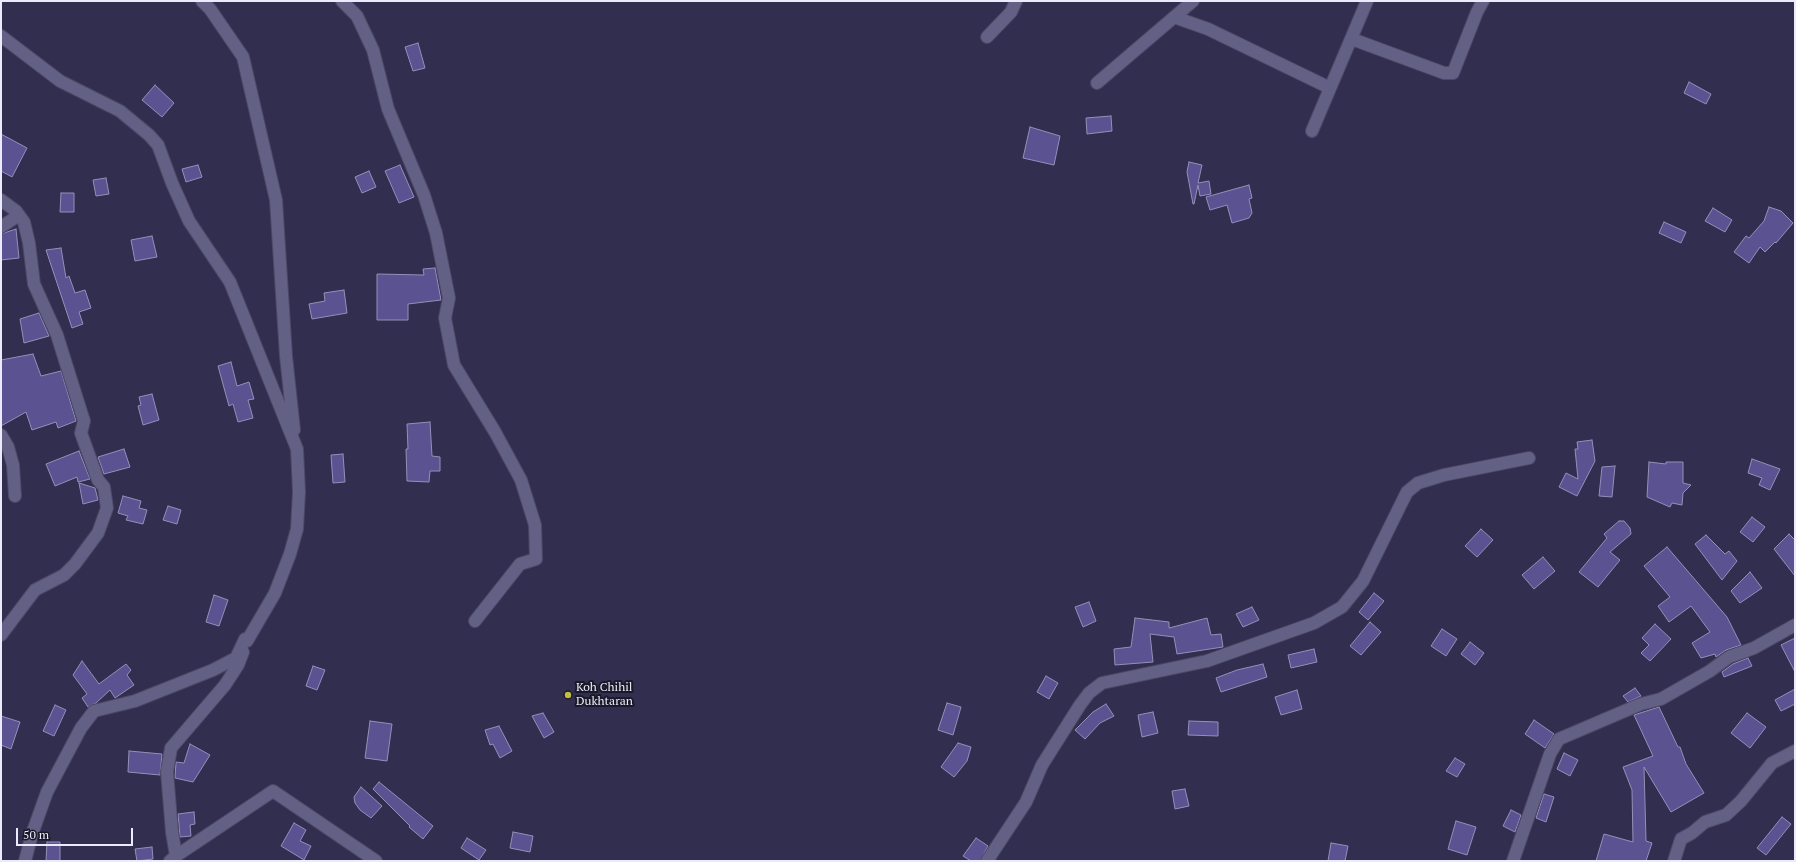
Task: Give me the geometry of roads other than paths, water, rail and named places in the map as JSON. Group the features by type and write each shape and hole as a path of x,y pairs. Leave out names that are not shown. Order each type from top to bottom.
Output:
{"street":[{"path":"173,858 168,772 171,748 226,686 238,664 247,641 275,593 290,554 297,529 299,492 297,449 286,356 276,200 243,57 210,9 202,1"},
{"path":"342,1 357,16 373,50 388,109 424,195 436,233 448,298 445,318 454,365 495,432 521,480 535,525 536,559 520,564 475,621"},
{"path":"987,37 1011,12 1016,1"},
{"path":"1097,83 1193,1"},
{"path":"1312,131 1367,1"},
{"path":"1352,39 1444,73 1453,73 1477,12 1483,1"},
{"path":"1174,17 1208,29 1330,88"},
{"path":"1,36 60,81 120,110 149,135 158,145 189,221 230,282 297,449"},
{"path":"1,200 19,215 24,222 29,243 34,284 56,335 84,421 81,433 98,480 104,487 107,508 98,533 75,564 64,575 35,590 1,636"},
{"path":"1,227 19,215"},
{"path":"1,435 8,447 13,465 15,496"},
{"path":"987,861 1026,802 1042,765 1080,704 1089,693 1102,683 1207,661 1314,623 1342,607 1363,581 1401,504 1408,492 1418,483 1444,475 1529,458"},
{"path":"1513,861 1550,754 1559,739 1641,704 1661,699 1704,675 1729,657 1754,648 1795,625"},
{"path":"25,861 32,834 47,792 81,728 94,711 135,700 213,670 236,658 245,639 247,641"},
{"path":"1674,861 1681,839 1692,833 1705,822 1726,815 1741,801 1772,763 1795,751"},
{"path":"173,858 273,791 376,861"}],"place":[{"name":"Koh Chihil Dukhtaran","path":"568,695"}]}
